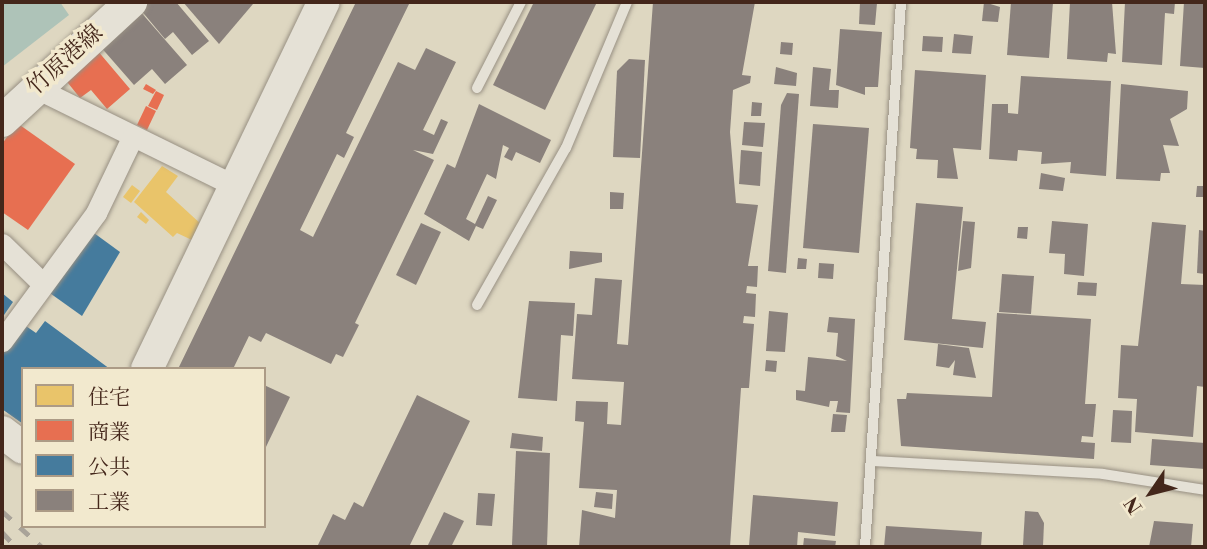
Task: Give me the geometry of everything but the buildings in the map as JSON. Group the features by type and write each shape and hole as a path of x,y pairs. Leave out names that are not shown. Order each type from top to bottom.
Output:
{"street":[{"name":"竹原港線","path":"2,121 34,87 131,2"},
{"path":"148,367 324,2"},
{"path":"34,87 132,138 235,186"},
{"path":"2,341 96,212 132,138"},
{"path":"2,244 42,284"},
{"path":"2,432 21,446"}],"lane":[{"path":"477,88 521,2"},
{"path":"477,305 566,148 627,2"},
{"path":"865,547 873,461 901,2"},
{"path":"873,461 1103,474 1205,490"}],"shaded area":[{"path":"2,2 60,2 69,15 2,67"}],"railway":[{"path":"2,511 42,547"},
{"path":"2,532 16,547"}]}
